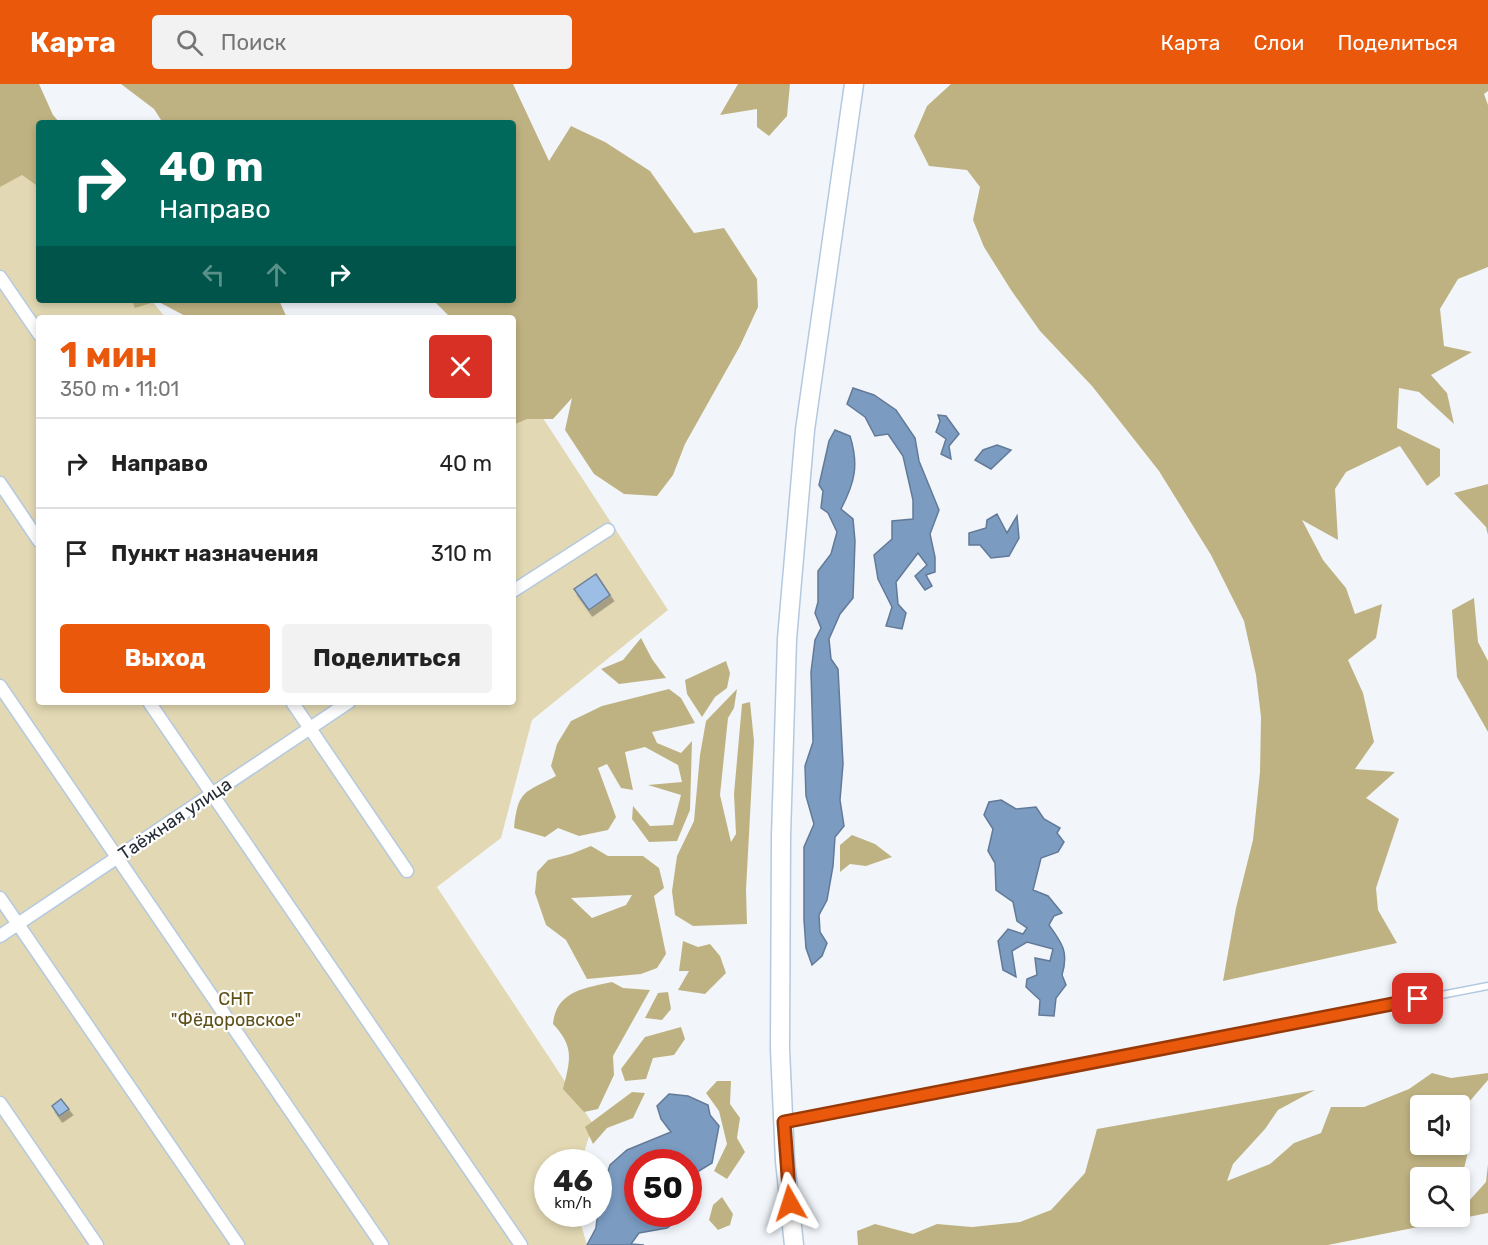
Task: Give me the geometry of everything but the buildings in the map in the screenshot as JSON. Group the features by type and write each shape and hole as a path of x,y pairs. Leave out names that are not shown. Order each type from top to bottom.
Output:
{"main road":[{"path":"794,1245 785,1161 780,1049 781,836 787,639 805,430 854,84"}],"street":[{"path":"0,277 36,330"},
{"path":"0,483 36,537"},
{"path":"516,589 608,530"},
{"path":"0,686 382,1245"},
{"path":"151,705 521,1245"},
{"path":"294,705 407,871"},
{"name":"Таёжная улица","path":"0,936 345,705"},
{"path":"0,898 238,1245"},
{"path":"0,1103 97,1245"}],"lane":[{"path":"784,1122 1488,986"}],"green space":[{"name":"СНТ \"Фёдоровское\"","path":"0,100 36,161 36,303 154,303 164,315 36,315 36,705 516,705 516,377 668,610 532,720 501,838 437,887 593,1124 585,1149 534,1149 534,1227 582,1227 587,1245 0,1245"}],"shaded area":[{"path":"0,84 39,84 57,120 36,120 36,185 22,175 0,187"},
{"path":"121,84 513,84 549,161 571,126 605,142 650,171 694,233 724,228 757,279 758,307 740,346 685,444 673,475 657,496 624,494 594,474 565,430 572,398 553,419 527,419 516,424 516,315 448,315 436,303 516,303 516,120 161,120 154,109"},
{"path":"738,84 790,84 787,116 769,136 757,127 757,109 720,115"},
{"path":"951,84 1488,84 1488,91 1484,94 1488,105 1488,267 1458,279 1440,309 1444,346 1472,352 1431,375 1447,393 1454,424 1419,392 1399,388 1397,428 1440,449 1440,476 1427,486 1400,446 1346,472 1335,489 1338,540 1302,520 1323,560 1346,588 1355,614 1382,604 1376,638 1348,660 1363,693 1374,742 1355,769 1395,772 1366,798 1399,819 1376,888 1378,910 1397,943 1223,981 1236,908 1253,840 1260,772 1261,717 1256,675 1244,621 1211,555 1159,471 1092,386 1040,331 984,247 973,220 980,187 967,170 929,166 914,136 927,106"},
{"path":"133,303 151,303 135,308"},
{"path":"161,303 280,303 286,315 183,315"},
{"path":"1488,484 1488,535 1486,527 1454,493"},
{"path":"1474,598 1478,642 1488,661 1488,732 1457,677 1452,610"},
{"path":"641,638 652,659 666,678 619,684 601,669 623,660"},
{"path":"726,661 730,673 727,688 715,697 702,717 687,694 685,680"},
{"path":"669,689 681,698 695,723 652,732 657,743 681,753 692,741 690,810 677,841 649,842 632,819 633,806 650,826 673,825 681,795 648,785 682,782 678,765 645,747 625,752 633,790 621,788 607,764 598,768 616,817 608,830 579,836 558,828 545,837 514,828 518,806 525,794 556,776 551,766 557,744 571,721 602,706"},
{"path":"737,689 734,708 728,718 720,795 731,842 736,834 734,794 742,704 750,702 754,741 746,890 747,924 693,926 675,915 672,891 677,856 694,821 700,755 706,721"},
{"path":"852,835 875,844 892,857 866,866 850,864 840,872 840,845"},
{"path":"591,846 608,856 643,856 659,868 664,888 654,896 666,954 657,968 641,974 587,979 566,940 546,925 535,893 537,872 548,860","holes":["632,895 626,905 592,918 571,898"]},
{"path":"683,941 698,947 710,944 720,956 726,973 705,994 678,990 689,971 679,971"},
{"path":"612,982 623,988 650,990 613,1056 614,1075 598,1109 584,1112 563,1089 569,1055 565,1040 553,1024 555,1013 560,1004 574,993"},
{"path":"668,992 671,1009 662,1020 645,1018 658,993"},
{"path":"681,1027 685,1039 674,1055 653,1058 646,1079 625,1081 621,1069 645,1037"},
{"path":"1432,1073 1451,1078 1488,1073 1488,1080 1470,1101 1470,1095 1410,1095 1410,1155 1467,1155 1464,1167 1410,1167 1410,1227 1418,1227 1328,1245 858,1245 857,1231 875,1224 913,1234 937,1224 972,1227 1020,1222 1051,1210 1085,1173 1097,1129 1315,1090 1278,1110 1265,1129 1233,1164 1227,1181 1270,1164 1294,1143 1321,1133 1331,1107 1364,1107 1409,1089"},
{"path":"717,1081 731,1081 730,1104 740,1118 737,1138 745,1152 727,1179 714,1171 727,1144 719,1111 706,1093"},
{"path":"632,1092 645,1093 633,1118 607,1128 593,1144 585,1127"},
{"path":"1488,1164 1488,1213 1470,1217 1470,1200 1486,1182"},
{"path":"722,1197 733,1214 730,1225 718,1230 709,1220 713,1205"}],"water":[{"path":"853,388 874,395 896,410 915,438 919,461 939,510 930,534 935,557 935,572 926,575 932,586 925,590 915,576 927,565 918,553 896,582 898,604 906,613 902,629 886,626 892,607 878,579 874,555 892,539 892,521 913,519 913,500 903,456 888,434 875,436 865,417 847,404"},
{"path":"938,415 946,416 959,434 949,446 951,459 941,454 946,439 936,432 940,421"},
{"path":"835,430 850,436 855,465 850,490 841,509 853,519 855,541 853,598 840,614 829,639 831,659 838,669 843,764 840,800 844,826 835,837 827,900 819,915 820,932 827,943 822,956 812,965 806,948 804,920 804,847 814,824 806,796 805,766 813,742 811,672 815,640 821,628 815,613 818,602 818,571 831,554 837,532 828,513 821,508 823,491 819,485 829,441"},
{"path":"997,445 1011,450 991,469 975,460 983,450"},
{"path":"997,514 1007,533 1017,516 1019,538 1009,556 991,558 980,545 969,545 969,533 986,528 987,520"},
{"path":"1001,800 1016,809 1036,807 1044,819 1060,828 1057,833 1064,842 1058,852 1041,858 1033,890 1048,896 1062,913 1054,916 1049,925 1061,943 1065,960 1062,975 1066,985 1056,998 1054,1016 1039,1015 1040,1000 1026,987 1027,979 1037,975 1035,958 1050,961 1053,949 1027,942 1012,951 1016,977 1003,970 998,941 1008,929 1023,934 1027,928 1017,921 1013,902 996,890 995,863 988,851 993,829 984,815 989,802"},
{"path":"669,1094 688,1096 708,1105 710,1115 719,1126 712,1163 702,1169 702,1149 629,1149 671,1132 661,1119 657,1106"},
{"path":"624,1153 624,1227 668,1227 639,1233 631,1244 644,1245 587,1245 596,1227 612,1227 612,1163"}],"route":[{"path":"790,1203 785,1161 784,1122 1418,999"}]}
